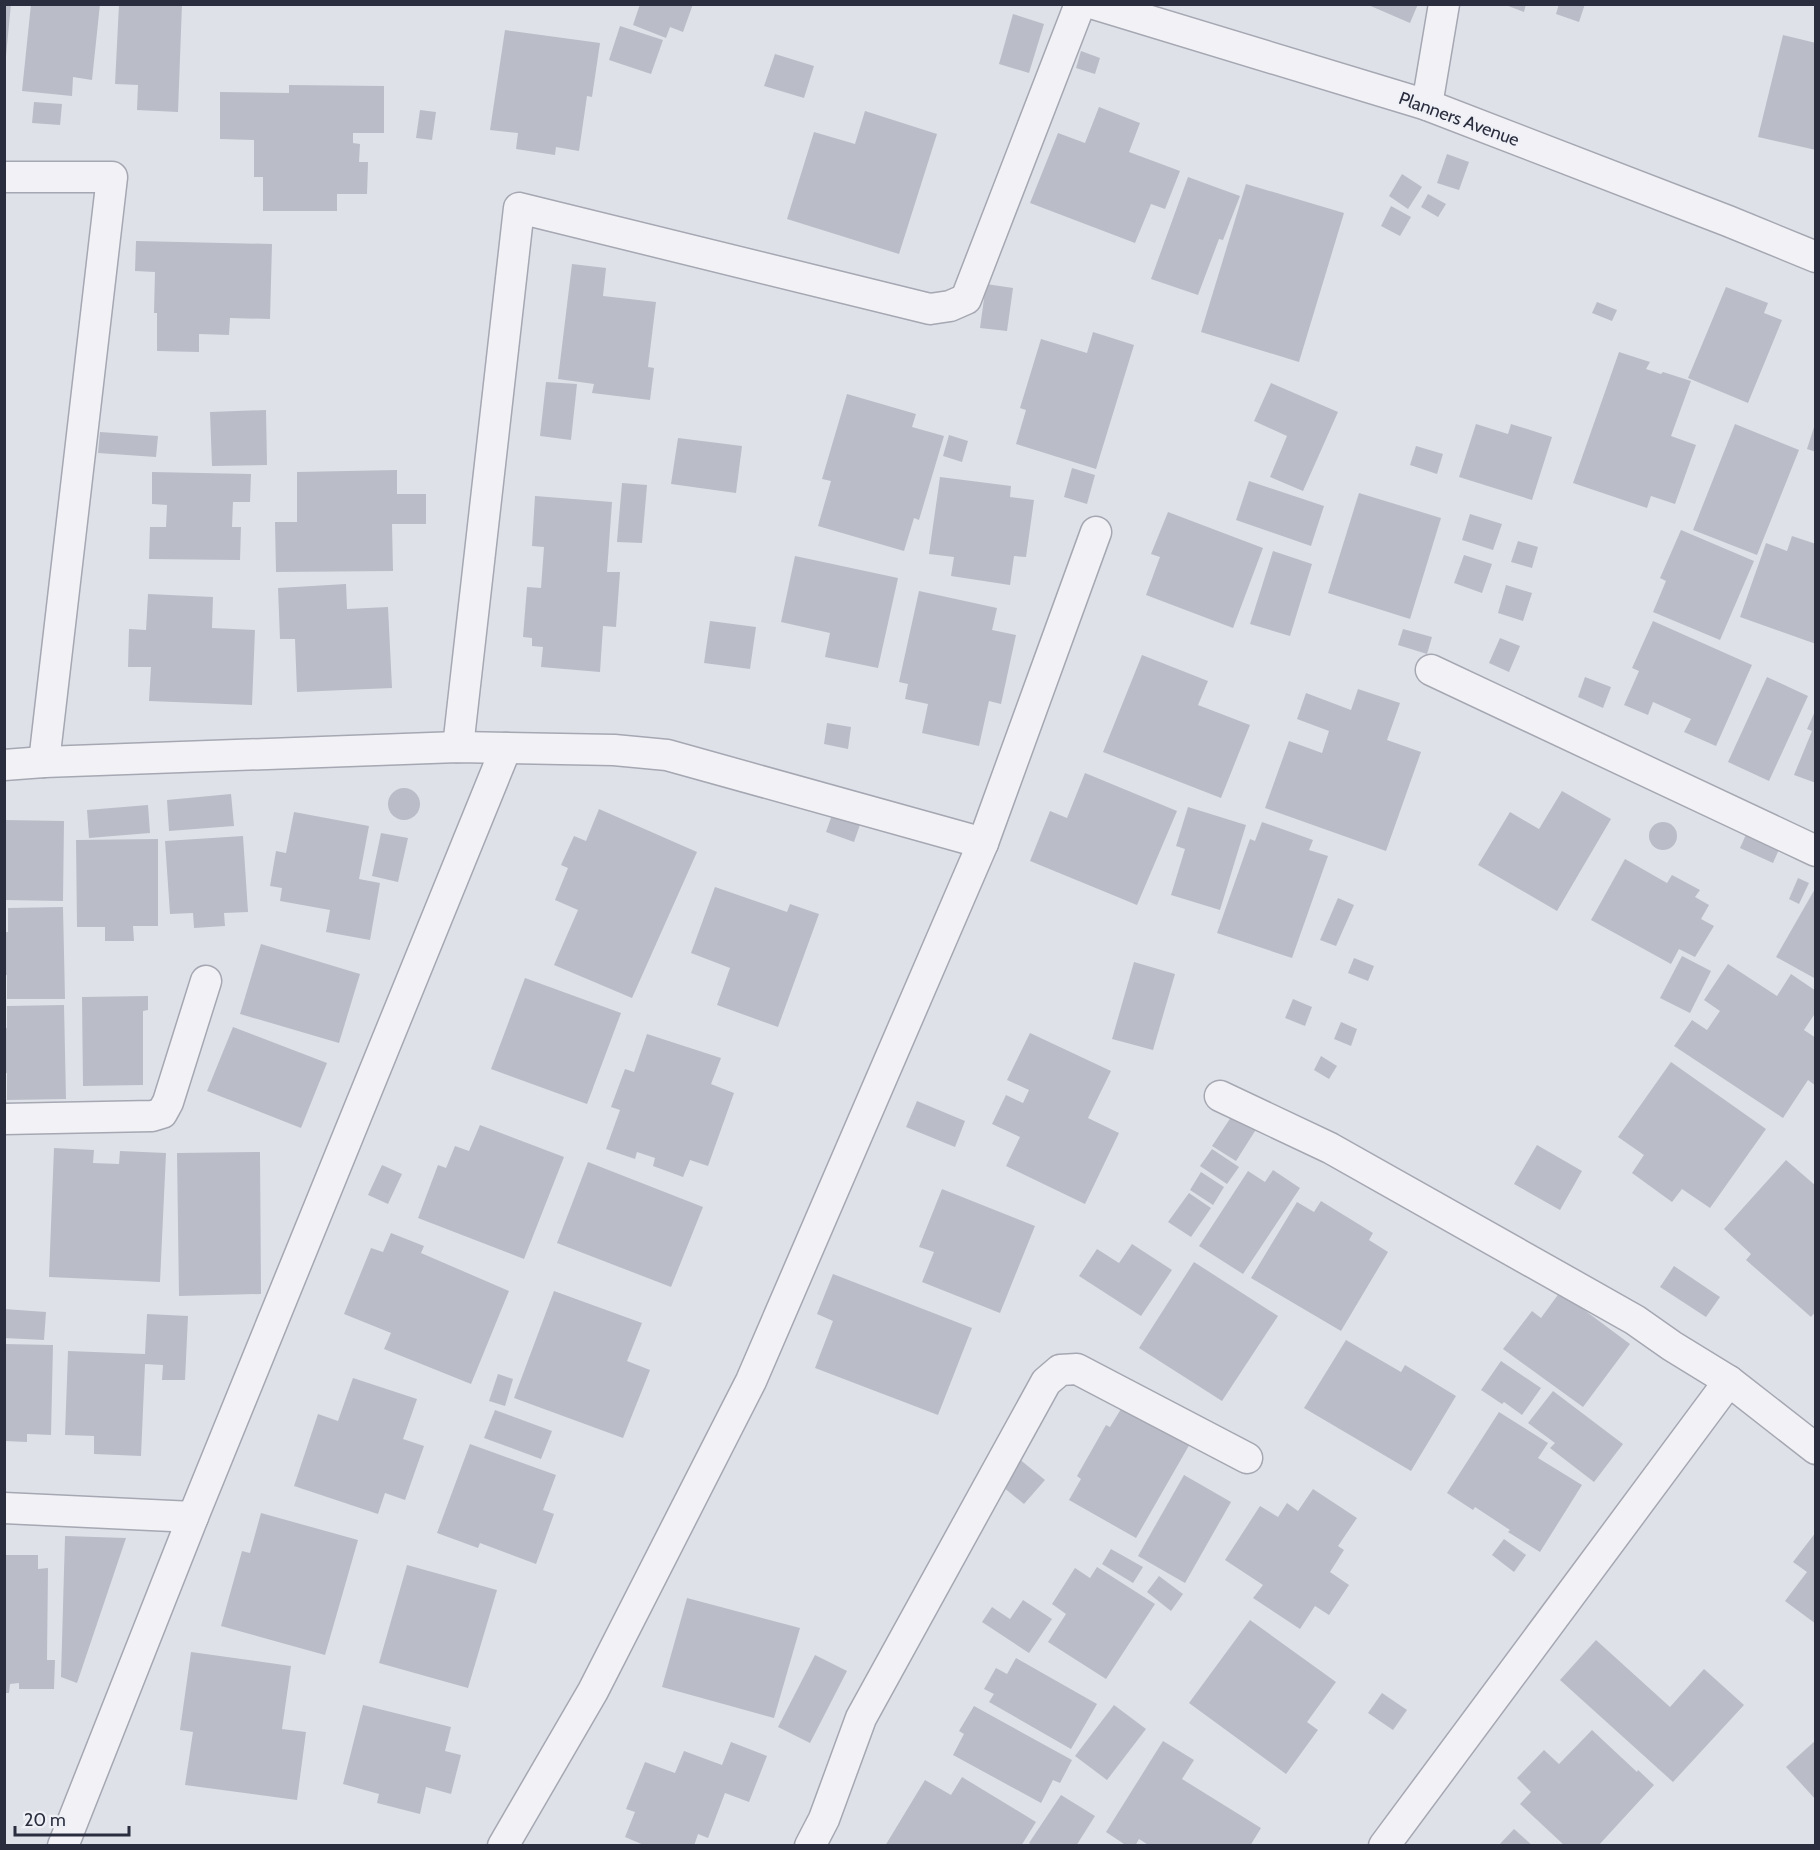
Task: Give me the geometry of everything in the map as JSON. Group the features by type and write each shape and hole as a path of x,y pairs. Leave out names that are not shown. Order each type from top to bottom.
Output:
{"street":[{"path":"458,747 519,208 930,309 950,306 966,299 1080,4"},
{"name":"Planners Avenue","path":"1094,4 1428,105 1728,220 1815,257"},
{"path":"1428,105 1444,4"},
{"path":"4,177 112,177 44,762"},
{"path":"503,1845 593,1691 751,1381 983,843 1096,532"},
{"path":"1431,670 1815,851"},
{"path":"4,765 458,747 614,750 667,755 983,843"},
{"path":"63,1845 193,1517 506,748"},
{"path":"4,1119 152,1116 162,1113 168,1102 206,981"},
{"path":"1220,1096 1330,1148 1635,1320 1729,1381 1815,1449"},
{"path":"810,1845 824,1819 861,1718 1046,1382 1060,1370 1077,1370 1247,1458"},
{"path":"1384,1845 1729,1381"},
{"path":"4,1508 193,1517"}],"building":[{"path":"4,4 11,4 6,56 4,56"},
{"path":"31,4 100,4 92,80 73,77 72,96 22,91"},
{"path":"119,4 182,4 178,112 137,110 138,85 115,84"},
{"path":"640,4 693,4 683,32 670,27 666,38 633,25"},
{"path":"1366,4 1418,4 1410,23"},
{"path":"1503,4 1526,4 1524,12"},
{"path":"1559,4 1585,4 1579,22 1556,14"},
{"path":"1013,14 1044,24 1029,73 999,64"},
{"path":"620,26 663,40 651,74 609,60"},
{"path":"505,30 600,43 592,97 587,96 579,151 556,147 555,155 516,149 518,133 490,130"},
{"path":"1783,35 1816,43 1816,150 1758,137"},
{"path":"1081,51 1100,58 1095,74 1076,68"},
{"path":"775,54 814,66 804,98 764,86"},
{"path":"289,85 384,86 384,133 353,133 353,143 360,144 359,162 368,162 367,194 337,194 337,211 263,211 263,177 254,177 254,140 220,139 220,92 289,93"},
{"path":"34,102 62,104 60,125 32,123"},
{"path":"1099,107 1140,123 1129,152 1180,171 1165,209 1151,204 1135,243 1030,203 1058,133 1085,143"},
{"path":"420,110 436,112 432,140 416,138"},
{"path":"865,111 937,134 899,254 787,219 814,132 855,144"},
{"path":"1447,154 1469,162 1459,190 1437,183"},
{"path":"1402,174 1422,187 1408,209 1389,196"},
{"path":"1188,177 1240,196 1223,240 1219,239 1198,295 1151,279"},
{"path":"1246,184 1344,213 1299,362 1201,332"},
{"path":"1428,194 1446,204 1438,217 1421,207"},
{"path":"1391,206 1411,217 1400,236 1381,226"},
{"path":"136,241 272,244 270,319 230,318 229,335 199,334 199,352 157,351 157,313 154,313 155,272 135,271"},
{"path":"572,264 606,268 603,296 656,302 648,367 654,368 650,400 592,393 594,384 558,379"},
{"path":"986,284 1013,288 1007,331 980,328"},
{"path":"1726,287 1768,303 1764,313 1782,320 1748,403 1688,378"},
{"path":"1597,302 1617,310 1612,321 1592,313"},
{"path":"1093,332 1134,345 1096,469 1016,444 1026,410 1020,408 1041,339 1087,353"},
{"path":"1619,352 1650,362 1646,369 1691,381 1671,436 1696,445 1675,504 1651,496 1647,508 1573,483"},
{"path":"546,382 577,384 571,440 540,436"},
{"path":"1271,383 1338,412 1303,491 1270,477 1287,436 1254,421"},
{"path":"847,394 916,414 912,427 944,436 919,520 914,518 904,551 818,526 831,481 822,479"},
{"path":"266,410 267,465 212,466 210,412"},
{"path":"1476,424 1508,434 1511,424 1552,437 1532,500 1459,477"},
{"path":"1735,424 1799,450 1757,555 1693,530"},
{"path":"1816,424 1816,452 1807,449"},
{"path":"100,432 158,436 156,457 98,453"},
{"path":"949,435 968,441 962,462 943,456"},
{"path":"678,438 742,446 736,493 671,484"},
{"path":"1416,446 1443,454 1437,474 1410,465"},
{"path":"1072,468 1095,475 1087,504 1064,497"},
{"path":"397,470 397,494 426,494 426,524 392,524 393,571 276,572 275,522 297,522 297,472"},
{"path":"152,472 251,474 250,502 233,502 232,527 241,527 240,560 149,559 150,527 166,527 167,505 152,504"},
{"path":"940,477 1011,486 1010,497 1034,500 1026,557 1014,556 1010,585 951,576 954,557 929,554"},
{"path":"1249,481 1324,506 1311,546 1236,520"},
{"path":"622,483 647,485 642,543 617,542"},
{"path":"1359,493 1441,518 1410,619 1328,593"},
{"path":"535,496 612,502 607,572 620,572 616,627 603,626 600,672 541,667 543,647 532,646 532,638 523,637 527,587 541,588 544,547 532,546"},
{"path":"1168,512 1263,548 1233,628 1146,595 1160,557 1151,554"},
{"path":"1470,514 1502,524 1493,550 1462,540"},
{"path":"1681,530 1754,561 1720,640 1653,612 1666,581 1660,578"},
{"path":"1792,536 1816,544 1816,644 1740,617 1766,543 1787,551"},
{"path":"1518,541 1538,547 1532,568 1511,562"},
{"path":"1273,551 1312,564 1290,636 1250,624"},
{"path":"1464,555 1492,564 1482,593 1454,583"},
{"path":"795,556 898,578 878,668 825,657 830,633 781,622"},
{"path":"346,584 347,609 388,607 392,688 297,692 295,639 280,639 278,588"},
{"path":"1506,585 1532,593 1523,621 1498,613"},
{"path":"919,591 997,608 992,630 1016,635 1001,704 989,701 979,746 922,733 928,704 905,699 908,684 899,682"},
{"path":"148,594 213,597 212,628 255,630 252,705 149,701 151,667 128,667 129,629 146,630"},
{"path":"710,621 756,627 750,669 704,663"},
{"path":"1653,621 1752,665 1716,746 1684,732 1691,719 1653,702 1648,715 1624,705 1639,671 1632,668"},
{"path":"1403,629 1432,637 1427,654 1398,645"},
{"path":"1500,638 1520,646 1509,672 1489,663"},
{"path":"1142,655 1208,681 1198,705 1250,725 1221,798 1103,752"},
{"path":"1585,677 1611,687 1603,708 1578,697"},
{"path":"1767,677 1808,696 1769,781 1728,762"},
{"path":"1358,689 1400,703 1387,740 1421,752 1386,851 1265,808 1289,741 1322,753 1329,731 1297,719 1306,693 1351,710"},
{"path":"1816,709 1816,783 1794,775 1812,731 1807,729"},
{"path":"827,723 851,727 848,749 824,744"},
{"path":"1085,773 1177,811 1137,905 1030,861 1050,811 1067,818"},
{"path":"404,788 415,793 420,804 415,815 404,820 393,815 388,804 393,793"},
{"path":"1562,791 1611,819 1557,911 1478,865 1510,812 1539,829"},
{"path":"231,794 234,826 169,831 167,800"},
{"path":"148,805 150,833 89,838 87,810"},
{"path":"1188,807 1246,825 1220,910 1171,895 1185,849 1176,846"},
{"path":"599,809 697,852 632,998 554,965 578,910 555,900 568,868 561,865 574,836 586,841"},
{"path":"294,812 369,826 359,879 380,883 370,940 326,932 330,910 280,901 282,888 270,886 276,851 286,853"},
{"path":"833,812 861,822 854,842 826,832"},
{"path":"4,820 64,821 63,901 4,900"},
{"path":"1262,822 1313,840 1309,850 1328,856 1292,958 1217,933 1250,839 1255,841"},
{"path":"1663,822 1673,826 1677,836 1673,846 1663,850 1653,846 1649,836 1653,826"},
{"path":"1748,830 1781,845 1773,863 1740,848"},
{"path":"381,833 408,838 398,882 372,876"},
{"path":"243,836 248,912 224,913 225,926 194,928 193,913 170,914 165,841"},
{"path":"158,839 158,926 133,926 134,941 105,941 105,927 77,927 76,840"},
{"path":"1625,859 1667,883 1672,875 1700,890 1695,897 1709,905 1701,919 1714,926 1695,957 1679,949 1671,964 1591,920"},
{"path":"1798,878 1809,883 1799,904 1789,899"},
{"path":"715,887 787,912 790,904 819,914 778,1027 717,1005 730,968 691,953"},
{"path":"1816,887 1816,979 1776,957"},
{"path":"1338,898 1354,905 1336,946 1320,940"},
{"path":"63,907 65,999 7,999 5,932 8,932 8,908"},
{"path":"261,944 360,974 339,1043 240,1014"},
{"path":"1682,956 1711,971 1690,1013 1660,998"},
{"path":"1354,958 1374,966 1368,981 1348,973"},
{"path":"1134,962 1175,974 1153,1050 1112,1039"},
{"path":"1728,964 1777,996 1791,974 1816,991 1816,1012 1804,1030 1816,1038 1816,1086 1808,1080 1783,1118 1674,1046 1692,1020 1707,1030 1720,1011 1704,1000"},
{"path":"525,978 621,1013 587,1104 491,1069"},
{"path":"148,996 148,1010 143,1011 143,1085 83,1086 82,997"},
{"path":"1293,999 1312,1007 1305,1026 1285,1018"},
{"path":"64,1005 66,1099 7,1100 7,1073 4,1073 4,1028 7,1028 7,1006"},
{"path":"1341,1022 1357,1029 1351,1046 1334,1039"},
{"path":"233,1027 327,1063 301,1128 207,1091"},
{"path":"1030,1033 1111,1071 1088,1118 1119,1133 1085,1204 1006,1166 1020,1137 992,1124 1006,1095 1023,1103 1029,1090 1007,1080"},
{"path":"647,1034 721,1058 711,1084 734,1093 708,1166 690,1160 683,1177 653,1166 655,1158 637,1152 635,1159 606,1149 620,1110 611,1107 625,1069 634,1072"},
{"path":"1321,1056 1337,1066 1329,1079 1314,1070"},
{"path":"1671,1062 1766,1129 1710,1208 1682,1189 1672,1202 1632,1173 1644,1155 1618,1137"},
{"path":"917,1101 965,1121 955,1147 906,1127"},
{"path":"1239,1105 1262,1120 1236,1161 1212,1146"},
{"path":"480,1125 564,1157 524,1259 418,1218 438,1165 446,1168 455,1146 469,1151"},
{"path":"1537,1145 1582,1171 1560,1210 1514,1184"},
{"path":"54,1148 94,1150 93,1163 119,1164 120,1151 166,1153 160,1282 49,1277"},
{"path":"1212,1149 1239,1167 1227,1184 1200,1166"},
{"path":"260,1152 261,1294 179,1296 177,1153"},
{"path":"1786,1160 1816,1186 1816,1311 1811,1317 1746,1260 1751,1254 1724,1229"},
{"path":"588,1162 703,1207 671,1287 557,1243"},
{"path":"382,1165 402,1174 388,1204 368,1195"},
{"path":"1273,1170 1300,1188 1243,1274 1199,1246 1248,1171 1265,1182"},
{"path":"1201,1172 1224,1187 1213,1205 1190,1190"},
{"path":"942,1189 1035,1226 1000,1313 922,1282 934,1252 919,1247"},
{"path":"1189,1193 1211,1208 1191,1237 1168,1222"},
{"path":"1321,1201 1373,1233 1369,1240 1388,1252 1341,1331 1251,1278 1297,1202 1314,1212"},
{"path":"391,1233 424,1246 421,1253 509,1291 471,1384 384,1349 391,1333 344,1314 371,1248 383,1252"},
{"path":"1132,1244 1172,1270 1141,1316 1079,1276 1097,1249 1119,1263"},
{"path":"1194,1262 1278,1316 1222,1401 1139,1348"},
{"path":"1674,1266 1720,1297 1706,1317 1660,1287"},
{"path":"833,1274 972,1328 938,1415 815,1368 833,1321 817,1314"},
{"path":"554,1291 642,1323 627,1361 650,1370 623,1438 514,1398"},
{"path":"1560,1292 1630,1344 1583,1407 1503,1349 1532,1311 1541,1318"},
{"path":"4,1309 46,1312 44,1340 4,1338"},
{"path":"147,1314 188,1316 185,1380 162,1380 163,1365 145,1364 141,1456 94,1454 94,1436 65,1435 68,1351 145,1354"},
{"path":"1346,1340 1401,1372 1405,1365 1456,1396 1411,1471 1304,1408"},
{"path":"4,1344 53,1345 51,1435 27,1434 27,1442 4,1441"},
{"path":"1501,1361 1541,1388 1522,1415 1481,1390"},
{"path":"498,1374 513,1379 505,1406 489,1401"},
{"path":"353,1378 417,1399 403,1439 424,1446 405,1500 385,1493 378,1514 294,1486 318,1414 338,1421"},
{"path":"1553,1391 1623,1444 1594,1482 1550,1448 1555,1443 1528,1423"},
{"path":"1124,1404 1191,1442 1136,1538 1069,1500 1081,1479 1077,1476 1106,1425 1110,1427"},
{"path":"495,1410 552,1431 541,1459 484,1438"},
{"path":"1499,1412 1548,1443 1538,1458 1582,1485 1540,1552 1475,1507 1473,1510 1447,1493"},
{"path":"470,1444 556,1475 543,1510 554,1514 536,1564 480,1543 478,1548 437,1533"},
{"path":"1018,1458 1045,1480 1024,1504 998,1483"},
{"path":"1184,1475 1231,1502 1185,1583 1138,1556"},
{"path":"1313,1489 1357,1518 1338,1546 1344,1550 1330,1572 1349,1585 1329,1615 1315,1606 1300,1629 1253,1598 1263,1585 1225,1560 1260,1506 1278,1517 1287,1503 1298,1511"},
{"path":"261,1513 358,1540 325,1655 221,1626 242,1551 250,1553"},
{"path":"1816,1532 1816,1624 1785,1601 1807,1572 1793,1562"},
{"path":"65,1536 126,1538 77,1683 61,1677"},
{"path":"1504,1539 1526,1555 1514,1572 1492,1555"},
{"path":"1111,1549 1143,1567 1133,1583 1102,1564"},
{"path":"4,1555 38,1555 38,1569 48,1568 47,1660 55,1660 54,1689 19,1689 19,1683 10,1684 9,1693 4,1693"},
{"path":"407,1565 497,1590 468,1688 379,1663"},
{"path":"1097,1567 1155,1604 1106,1679 1048,1642 1066,1614 1052,1604 1075,1568 1090,1578"},
{"path":"1159,1576 1183,1594 1171,1611 1147,1592"},
{"path":"687,1598 800,1628 774,1718 662,1687"},
{"path":"1023,1600 1052,1619 1029,1653 982,1622 992,1607 1010,1619"},
{"path":"1250,1620 1336,1682 1307,1722 1318,1730 1286,1774 1189,1703"},
{"path":"1596,1640 1670,1707 1704,1669 1744,1705 1673,1782 1560,1680"},
{"path":"191,1652 291,1666 282,1729 306,1732 297,1800 185,1785 193,1732 180,1730"},
{"path":"815,1655 847,1671 810,1743 778,1727"},
{"path":"1016,1658 1097,1704 1071,1749 989,1702 994,1694 984,1689 996,1668 1007,1674"},
{"path":"1382,1693 1407,1710 1393,1730 1368,1713"},
{"path":"363,1705 451,1727 445,1751 461,1755 451,1794 426,1787 420,1814 377,1803 379,1794 343,1784"},
{"path":"1114,1705 1146,1729 1107,1780 1075,1756"},
{"path":"974,1706 1072,1760 1060,1783 1053,1780 1041,1803 953,1755 964,1734 959,1731"},
{"path":"1592,1730 1654,1785 1598,1846 1565,1846 1520,1804 1531,1792 1517,1778 1544,1750 1559,1764"},
{"path":"1816,1740 1816,1800 1786,1767"},
{"path":"1163,1741 1194,1760 1182,1779 1261,1828 1250,1846 1150,1846 1139,1839 1135,1846 1127,1846 1106,1832"},
{"path":"731,1742 767,1756 749,1802 725,1793 708,1838 698,1834 694,1846 646,1846 625,1837 635,1812 626,1809 645,1762 675,1773 684,1751 722,1765"},
{"path":"962,1777 1036,1822 1021,1846 885,1846 925,1780 951,1795"},
{"path":"1061,1795 1095,1816 1076,1846 1033,1846 1029,1843"},
{"path":"1514,1829 1533,1846 1498,1846"}]}
